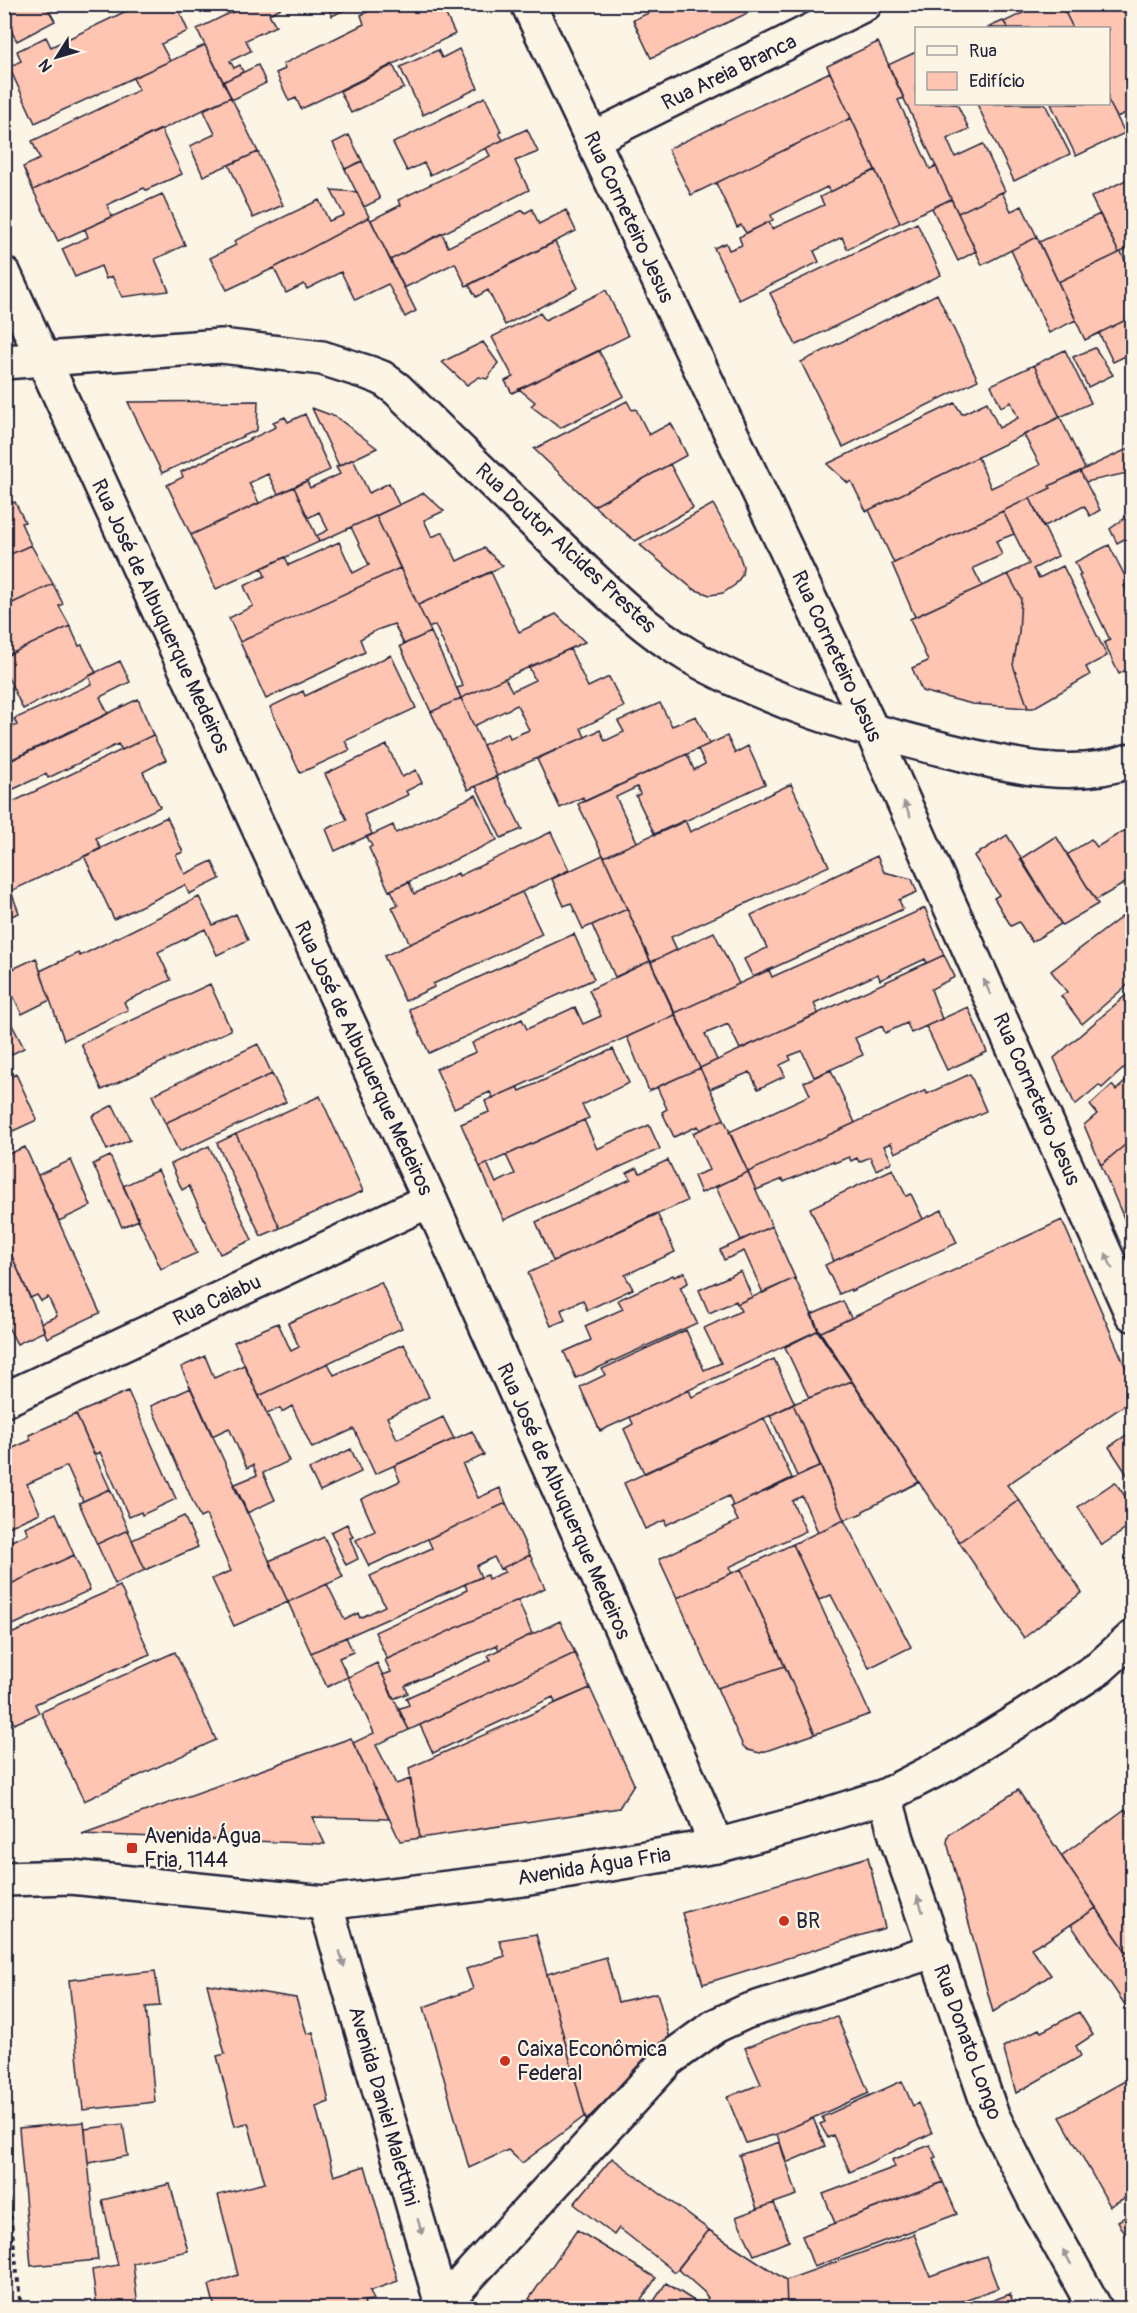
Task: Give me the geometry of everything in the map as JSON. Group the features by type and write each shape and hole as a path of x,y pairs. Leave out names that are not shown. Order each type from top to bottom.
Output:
{"street":[{"name":"Rua Corneteiro Jesus","path":"528,4 873,733 1132,1314"},
{"name":"Rua Areia Branca","path":"592,139 865,4"},
{"name":"Rua José de Albuquerque Medeiros","path":"4,274 430,1200 716,1846"},
{"name":"Rua Doutor Alcides Prestes","path":"4,362 44,361 221,346 322,358 382,378 397,389 630,613 685,653 746,687 873,733 1009,765 1053,771 1111,768 1132,760"},
{"name":"Rua Caiabu","path":"4,1400 430,1200"},
{"name":"Avenida Água Fria","path":"4,1879 71,1876 325,1903 523,1878 716,1846 801,1823 885,1796 949,1763 1025,1716 1099,1668 1132,1638"},
{"name":"Rua Donato Longo","path":"885,1796 897,1839 991,2113 1036,2202 1095,2308"},
{"name":"Avenida Daniel Malettini","path":"325,1903 443,2307"},
{"path":"443,2307 668,2060 715,2026 745,2012 936,1950"}],"path":[{"path":"4,2163 21,2308"}],"building":[{"path":"4,4 45,4 55,21 17,41 4,19"},
{"path":"78,4 95,4 81,11"},
{"path":"141,4 176,4 188,31 161,44 170,61 35,123 9,67 21,61 17,51 46,37 51,47"},
{"path":"227,4 248,4 231,13"},
{"path":"248,4 289,4 269,14 276,26 246,40 251,51 230,61 234,68 240,65 243,72 223,82 197,29"},
{"path":"327,4 368,4 357,10 354,5 332,16"},
{"path":"383,4 441,4 455,34 301,109 296,98 289,101 276,73 285,69 283,64 364,24 361,15"},
{"path":"668,4 762,4 763,6 651,58 633,20"},
{"path":"1041,4 1061,4 1072,27 1007,27 1004,22"},
{"path":"1061,4 1126,4 1132,18 1132,110 1117,117 1110,104 1110,27 1072,27"},
{"path":"1003,21 1007,27 989,27"},
{"path":"878,42 904,98 898,100 930,169 936,166 951,199 900,223 827,66"},
{"path":"205,45 231,97 33,190 23,167 40,159 32,141 139,90 133,78"},
{"path":"459,49 478,88 423,115 400,67 438,50 442,58"},
{"path":"915,52 915,105 957,105 969,129 947,139 955,157 983,144 1005,191 958,213 888,65"},
{"path":"258,65 266,83 232,100 223,82"},
{"path":"393,65 404,88 351,113 340,91"},
{"path":"830,72 851,118 691,195 668,149"},
{"path":"231,97 258,152 203,176 190,146 215,134 203,109"},
{"path":"485,97 503,140 430,175 424,163 407,171 393,143"},
{"path":"1110,104 1125,133 1076,156 1051,105"},
{"path":"977,105 1046,105 1070,154 1014,181"},
{"path":"851,118 875,170 830,192 827,187 771,215 773,220 746,233 741,225 737,227 716,183"},
{"path":"161,129 182,174 107,205 112,217 58,241 33,190"},
{"path":"527,129 538,152 515,161 529,190 390,260 371,220 401,205 398,200 490,156 486,148"},
{"path":"349,135 362,161 345,169 333,143"},
{"path":"258,152 283,205 253,218 229,165"},
{"path":"362,161 380,199 364,207 345,169"},
{"path":"875,170 900,223 847,249 842,237 814,251 819,262 739,300 714,248 726,243 729,250 742,245 739,237 769,222 772,229 824,205 820,197"},
{"path":"1132,177 1132,246 1119,253 1091,197"},
{"path":"331,190 357,192 369,217 274,268 227,290 210,258 236,245 234,241 319,200 329,221 344,215"},
{"path":"1002,192 1011,211 1022,206 1037,237 982,265 958,213"},
{"path":"162,194 185,245 155,259 169,291 122,297 112,276 106,279 101,266 75,277 62,249 88,237 85,229"},
{"path":"951,199 976,251 958,261 932,208"},
{"path":"532,209 539,224 566,210 576,231 466,286 455,263 404,288 390,260 442,233 448,247 523,210 525,213"},
{"path":"1100,214 1119,253 1058,282 1039,242"},
{"path":"369,217 416,311 405,317 388,284 355,300 341,272 307,289 304,284 286,293 274,268"},
{"path":"917,223 941,275 796,345 770,293"},
{"path":"1037,237 1076,320 1049,333 1011,250"},
{"path":"555,242 578,288 505,325 488,290 476,297 469,285"},
{"path":"1121,252 1132,275 1132,317 1085,340 1058,282"},
{"path":"606,290 628,336 512,393 505,381 513,377 492,337 540,313 545,320"},
{"path":"937,294 978,380 843,447 801,362"},
{"path":"1132,317 1132,353 1113,362 1099,333"},
{"path":"483,342 498,363 487,379 479,377 467,385 442,362"},
{"path":"1095,348 1113,375 1088,387 1073,357"},
{"path":"1065,350 1091,403 1060,417 1034,365"},
{"path":"599,351 624,396 560,428 531,406 535,402 519,389"},
{"path":"1034,365 1060,417 869,510 866,511 851,481 848,483 827,464 955,403 962,414 987,402 999,428 1018,418 1011,402 1001,407 991,385"},
{"path":"258,401 257,430 162,473 128,402"},
{"path":"627,401 632,410 636,409 649,435 671,423 687,455 594,506 534,449"},
{"path":"312,408 336,417 377,448 339,466"},
{"path":"305,414 330,470 278,494 268,474 249,483 259,503 191,535 167,485 183,477 181,472 276,427 273,422 285,417 288,422"},
{"path":"1060,417 1085,469 1049,486 1051,488 894,563 869,510 978,457 991,488 1040,465 1024,435"},
{"path":"1132,447 1132,472 1086,482 1080,471"},
{"path":"353,459 369,493 389,483 399,505 319,542 316,536 328,530 319,512 308,518 294,487 307,481 310,488 340,474 336,467"},
{"path":"670,464 693,508 635,541 594,506"},
{"path":"1080,471 1100,510 1090,516 1084,506 1043,527 1030,498"},
{"path":"4,486 12,502 4,506"},
{"path":"294,487 319,542 216,589 191,535"},
{"path":"424,493 444,511 424,520 432,537 443,532 457,561 484,548 503,566 418,605 376,516"},
{"path":"1030,498 1058,556 1033,569 1039,578 1063,566 1107,656 1086,667 1090,675 1033,708 1028,708 1013,665 1019,633 1021,598 1008,574 1029,564 1003,511"},
{"path":"15,502 25,522 21,523 31,545 4,557 4,506"},
{"path":"713,504 736,546 743,566 742,575 735,585 723,593 710,595 693,589 640,545"},
{"path":"1003,511 1014,534 996,541 1002,555 973,568 982,586 915,617 892,564"},
{"path":"1132,513 1132,540 1130,536 1117,543 1110,529"},
{"path":"376,516 400,568 240,642 229,618 253,606 244,586 265,576 262,568 285,557 289,565 339,542 353,573 369,565 351,527"},
{"path":"31,545 53,584 4,607 4,557"},
{"path":"1109,545 1129,584 1124,586 1132,603 1132,667 1119,674 1104,643 1110,640 1079,576 1081,575 1075,562"},
{"path":"400,568 431,632 404,644 394,624 377,630 360,639 365,652 266,699 240,642"},
{"path":"491,572 519,632 556,614 585,642 461,698 457,688 463,686 435,625 429,628 418,605"},
{"path":"1008,574 1021,598 1019,633 1013,665 1028,708 972,704 922,691 912,668 928,661 910,619"},
{"path":"53,584 63,604 59,606 70,626 4,657 4,607"},
{"path":"70,626 79,646 82,645 96,673 23,709 4,669 4,657"},
{"path":"431,632 461,698 431,712 400,646"},
{"path":"570,649 588,687 609,677 624,707 581,728 585,737 497,776 483,745 508,733 510,738 529,730 517,705 474,726 461,698 505,678 512,691 535,680 529,667"},
{"path":"391,655 416,708 345,741 350,750 300,773 270,707 303,691 305,696"},
{"path":"120,661 130,682 100,697 108,714 8,762 4,753 4,731 17,725 14,719 92,684 88,676"},
{"path":"461,698 497,776 468,790 431,712"},
{"path":"138,699 153,735 122,750 118,744 48,778 46,774 5,793 4,763"},
{"path":"660,703 672,726 696,716 709,744 584,802 583,797 560,808 537,759 600,730 605,741 624,732 618,721"},
{"path":"153,735 166,760 143,772 160,807 96,838 101,849 11,891 4,872 4,806"},
{"path":"727,736 735,753 748,746 765,784 655,835 636,796 640,794 637,787 616,797 637,842 604,857 578,804 687,754 694,770 705,764 698,749"},
{"path":"387,745 402,777 416,770 422,783 406,791 408,795 364,815 372,834 335,851 326,829 347,820 325,774"},
{"path":"496,777 522,829 501,838 476,786"},
{"path":"791,784 829,866 671,937 677,950 651,962 604,857 685,820 690,832"},
{"path":"476,795 497,840 389,891 369,848 372,846 367,837 393,825 396,833"},
{"path":"167,817 183,852 176,855 185,874 212,861 220,879 189,894 185,885 114,919 84,856"},
{"path":"1125,830 1132,838 1132,879 1096,900 1067,855 1091,839 1097,847"},
{"path":"551,832 569,870 410,944 392,907 398,905 391,890 409,882 414,894 458,873 459,876"},
{"path":"1007,835 1061,924 1032,942 1019,922 1011,926 994,898 999,895 974,856"},
{"path":"1056,836 1098,904 1062,925 1020,859"},
{"path":"603,855 627,909 583,929 571,903 564,906 552,879"},
{"path":"877,856 884,872 912,879 917,892 899,900 903,909 753,977 744,959 767,948 751,915"},
{"path":"4,872 19,913 4,919"},
{"path":"522,892 542,934 433,984 434,987 405,1001 384,956"},
{"path":"199,897 213,925 236,914 248,940 217,955 205,929 158,952 171,980 124,1002 128,1010 64,1040 40,971 78,953 80,956"},
{"path":"925,908 944,955 927,963 925,959 880,980 878,974 814,1003 818,1014 740,1049 728,1024 705,1034 717,1060 700,1068 675,1013 769,970 772,977"},
{"path":"627,909 650,961 615,977 592,925"},
{"path":"1132,909 1132,981 1082,1024 1061,996 1067,992 1051,971"},
{"path":"714,932 739,984 675,1013 651,962"},
{"path":"574,934 594,979 429,1053 409,1009"},
{"path":"944,955 955,977 931,989 942,1019 911,1033 907,1023 885,1033 882,1026 855,1038 863,1055 814,1077 802,1051 789,1056 791,1060 780,1065 785,1076 758,1089 750,1072 710,1089 700,1068"},
{"path":"36,958 50,1000 22,1014 4,973"},
{"path":"650,961 675,1015 493,1098 490,1092 454,1108 436,1069 476,1052 472,1043 522,1019 527,1029 575,1007 583,1024 601,1016 589,990"},
{"path":"210,984 231,1030 102,1090 81,1044"},
{"path":"1132,990 1132,1061 1102,1088 1099,1085 1075,1105 1054,1058"},
{"path":"968,1007 987,1052 947,1070 926,1026"},
{"path":"675,1015 700,1068 649,1091 627,1037"},
{"path":"10,1021 24,1048 8,1056 4,1048 4,1023"},
{"path":"258,1044 272,1074 165,1123 152,1095"},
{"path":"613,1049 629,1083 582,1105 589,1118 480,1167 461,1124 489,1112 485,1101 518,1087 520,1091"},
{"path":"700,1068 724,1119 700,1130 698,1126 674,1137 662,1112 667,1109 657,1087"},
{"path":"831,1070 855,1123 748,1172 729,1132 810,1095 804,1082"},
{"path":"16,1074 37,1120 4,1135 4,1080"},
{"path":"272,1074 286,1102 179,1152 165,1123"},
{"path":"970,1074 986,1111 895,1153 891,1143 884,1146 892,1162 876,1170 870,1157 859,1162 857,1158 851,1161 849,1157 834,1163 833,1161 784,1182 783,1179 756,1190 748,1172 926,1090 927,1094"},
{"path":"1132,1076 1132,1139 1101,1165 1084,1125 1097,1114 1090,1105 1112,1085 1116,1090"},
{"path":"320,1096 363,1191 280,1228 236,1134"},
{"path":"113,1105 130,1140 107,1150 92,1116"},
{"path":"724,1119 748,1172 701,1193 694,1176 709,1170 693,1133"},
{"path":"584,1120 597,1149 649,1125 660,1149 504,1220 480,1167 487,1163 496,1183 515,1174 506,1155"},
{"path":"236,1134 280,1228 261,1236 217,1143"},
{"path":"1132,1139 1132,1217 1126,1223 1101,1165"},
{"path":"209,1146 252,1240 220,1254 189,1186 182,1190 171,1164"},
{"path":"25,1147 100,1313 47,1338 41,1323 57,1316 48,1297 41,1301 37,1295 30,1298 4,1238 4,1156"},
{"path":"110,1156 139,1220 122,1227 93,1164"},
{"path":"71,1160 91,1206 59,1221 38,1175"},
{"path":"668,1160 687,1201 553,1261 536,1222 631,1179 627,1173 637,1168 640,1173"},
{"path":"893,1169 906,1196 911,1194 923,1219 834,1261 810,1208"},
{"path":"158,1170 197,1253 161,1269 123,1186"},
{"path":"748,1172 772,1226 741,1240 716,1187"},
{"path":"942,1210 957,1243 851,1291 851,1289 839,1294 825,1265"},
{"path":"657,1213 675,1252 625,1275 633,1289 587,1310 583,1300 561,1310 565,1320 551,1326 528,1273"},
{"path":"1062,1220 1132,1382 1132,1400 1007,1485 1019,1500 959,1542 819,1333"},
{"path":"772,1226 795,1278 763,1293 744,1251 724,1260 720,1250"},
{"path":"4,1238 45,1331 17,1344 4,1319"},
{"path":"741,1271 752,1297 737,1304 736,1301 709,1313 699,1290"},
{"path":"685,1272 688,1283 680,1287 697,1323 576,1378 564,1352 591,1340 585,1326 623,1309 618,1300 673,1275 674,1277"},
{"path":"795,1278 819,1330 600,1431 580,1387 605,1375 602,1369 686,1330 704,1370 721,1363 704,1328 741,1311 737,1304"},
{"path":"381,1282 402,1328 259,1396 234,1342 278,1323 291,1351 299,1347 288,1323"},
{"path":"843,1301 851,1318 819,1333 811,1315"},
{"path":"819,1330 852,1381 809,1398 785,1347"},
{"path":"404,1344 429,1397 387,1417 397,1439 443,1417 454,1439 375,1474 354,1429 312,1448 292,1406 282,1412 280,1408 267,1414 259,1396 328,1363 334,1375"},
{"path":"205,1356 214,1378 244,1365 289,1461 263,1473 275,1500 247,1513 233,1485 257,1475 253,1465 247,1468 229,1428 212,1436 181,1367"},
{"path":"774,1359 795,1404 644,1473 624,1429 633,1424 630,1417 689,1390 692,1397"},
{"path":"852,1381 919,1482 863,1513 844,1520 793,1404"},
{"path":"191,1388 288,1602 234,1626 212,1579 231,1571 206,1515 200,1518 151,1406"},
{"path":"128,1391 176,1499 142,1515 141,1512 129,1517 100,1452 94,1455 76,1414"},
{"path":"793,1404 821,1466 797,1476 770,1415"},
{"path":"76,1414 110,1489 83,1501 67,1466 27,1484 40,1513 4,1529 4,1452 31,1440 29,1435"},
{"path":"764,1418 792,1478 733,1506 729,1496 666,1525 665,1520 645,1529 624,1483"},
{"path":"472,1431 484,1455 463,1465 478,1498 500,1488 506,1503 369,1566 356,1540 375,1531 361,1499 400,1481 394,1466"},
{"path":"1132,1431 1132,1482 1109,1447"},
{"path":"351,1449 361,1472 320,1491 309,1469"},
{"path":"821,1466 844,1520 818,1532 802,1496 792,1501 806,1531 729,1567 732,1573 677,1598 659,1559 738,1521 731,1507"},
{"path":"1115,1482 1132,1506 1132,1525 1102,1545 1078,1507"},
{"path":"110,1489 128,1530 97,1544 79,1503"},
{"path":"1019,1500 1082,1592 1024,1638 959,1542"},
{"path":"506,1503 530,1555 500,1569 494,1557 476,1566 481,1577 311,1653 288,1602 327,1584 345,1620 358,1613 360,1618 385,1606 370,1576 432,1548 428,1539"},
{"path":"56,1513 74,1555 4,1587 4,1544 28,1534 25,1527"},
{"path":"184,1516 198,1547 145,1570 132,1540"},
{"path":"844,1520 911,1647 869,1668 831,1595 819,1600 793,1544"},
{"path":"347,1524 353,1537 350,1538 358,1559 346,1565 331,1532"},
{"path":"128,1530 145,1570 115,1584 97,1544"},
{"path":"324,1537 343,1577 288,1602 269,1561"},
{"path":"793,1544 870,1714 815,1734 741,1569"},
{"path":"74,1555 90,1590 4,1629 4,1587"},
{"path":"530,1555 545,1588 387,1659 375,1632 467,1590 465,1584 487,1575 488,1579 505,1572 502,1568"},
{"path":"741,1569 785,1666 717,1688 677,1598"},
{"path":"120,1586 150,1654 35,1704 39,1713 14,1724 4,1703 4,1637"},
{"path":"518,1600 532,1634 499,1650 497,1645 405,1686 408,1693 393,1699 383,1675 391,1672 385,1660"},
{"path":"560,1621 575,1653 409,1730 398,1709 409,1705 406,1698 491,1660 488,1655"},
{"path":"346,1637 353,1652 339,1658 348,1677 327,1687 311,1653"},
{"path":"175,1652 216,1740 84,1801 41,1712"},
{"path":"575,1653 590,1688 555,1703 553,1697 433,1753 420,1725"},
{"path":"377,1663 409,1730 376,1745 396,1784 410,1779 420,1838 400,1841 353,1743 374,1733 348,1677"},
{"path":"785,1666 815,1734 760,1753 748,1750 743,1746 717,1688"},
{"path":"590,1688 634,1784 619,1808 420,1838 409,1768"},
{"path":"351,1738 389,1819 312,1817 325,1844 82,1834"},
{"path":"1018,1790 1096,1908 1043,1943 1031,1948 1051,1975 993,2012 947,1842 949,1834"},
{"path":"1125,1809 1132,1820 1132,1960 1061,1856"},
{"name":"BR","path":"868,1857 885,1928 703,1984 682,1913"},
{"path":"1096,1908 1132,1960 1132,2015 1071,1925"},
{"name":"Caixa Econômica Federal","path":"536,1934 585,2116 522,2163 508,2150 469,2168 424,2007 473,1989 466,1969 505,1956 499,1940"},
{"path":"606,1957 618,2002 657,1993 670,2038 586,2120 547,1974"},
{"path":"155,1971 160,2006 146,2007 155,2102 83,2110 69,1980"},
{"path":"207,1984 296,1998 307,2034 313,2032 329,2102 316,2107 334,2176 365,2166 398,2281 370,2291 374,2300 364,2301 366,2308 215,2308 209,2285 238,2275 218,2195 265,2183 248,2123 235,2126 217,2056 225,2054"},
{"path":"1079,2012 1093,2035 1076,2046 1081,2056 1016,2093 1003,2047 1039,2029 1041,2032"},
{"path":"837,2017 869,2093 777,2134 746,2143 727,2097 761,2084 745,2048 810,2022"},
{"path":"1132,2077 1132,2194 1110,2206 1060,2117"},
{"path":"902,2081 913,2106 918,2103 932,2133 850,2172 833,2135 828,2138 820,2124 825,2122 822,2117"},
{"path":"813,2118 825,2146 786,2163 777,2134"},
{"path":"84,2122 98,2260 31,2266 19,2128"},
{"path":"123,2124 128,2156 88,2163 85,2129"},
{"path":"780,2142 797,2195 757,2209 739,2155"},
{"path":"930,2145 943,2182 835,2223 823,2194 895,2167 892,2160"},
{"path":"612,2158 709,2230 675,2272 619,2228 614,2235 574,2204"},
{"path":"943,2182 957,2214 814,2267 802,2236"},
{"path":"170,2184 188,2251 133,2263 138,2308 97,2308 92,2270 118,2265 102,2200"},
{"path":"774,2203 789,2241 754,2255 736,2217"},
{"path":"1132,2213 1132,2247 1118,2221"},
{"path":"577,2230 656,2278 636,2308 543,2308 529,2299"},
{"path":"709,2230 786,2280 787,2308 708,2308 701,2305 708,2298 678,2269"},
{"path":"914,2234 930,2276 986,2256 998,2288 942,2308 787,2308 786,2280"},
{"path":"666,2283 696,2302 708,2308 650,2307"},
{"path":"1010,2294 1015,2308 972,2308"}],"place":[{"name":"Avenida Água Fria, 1144","path":"132,1848"},
{"name":"BR","path":"784,1921"},
{"name":"Caixa Econômica Federal","path":"505,2061"}]}
